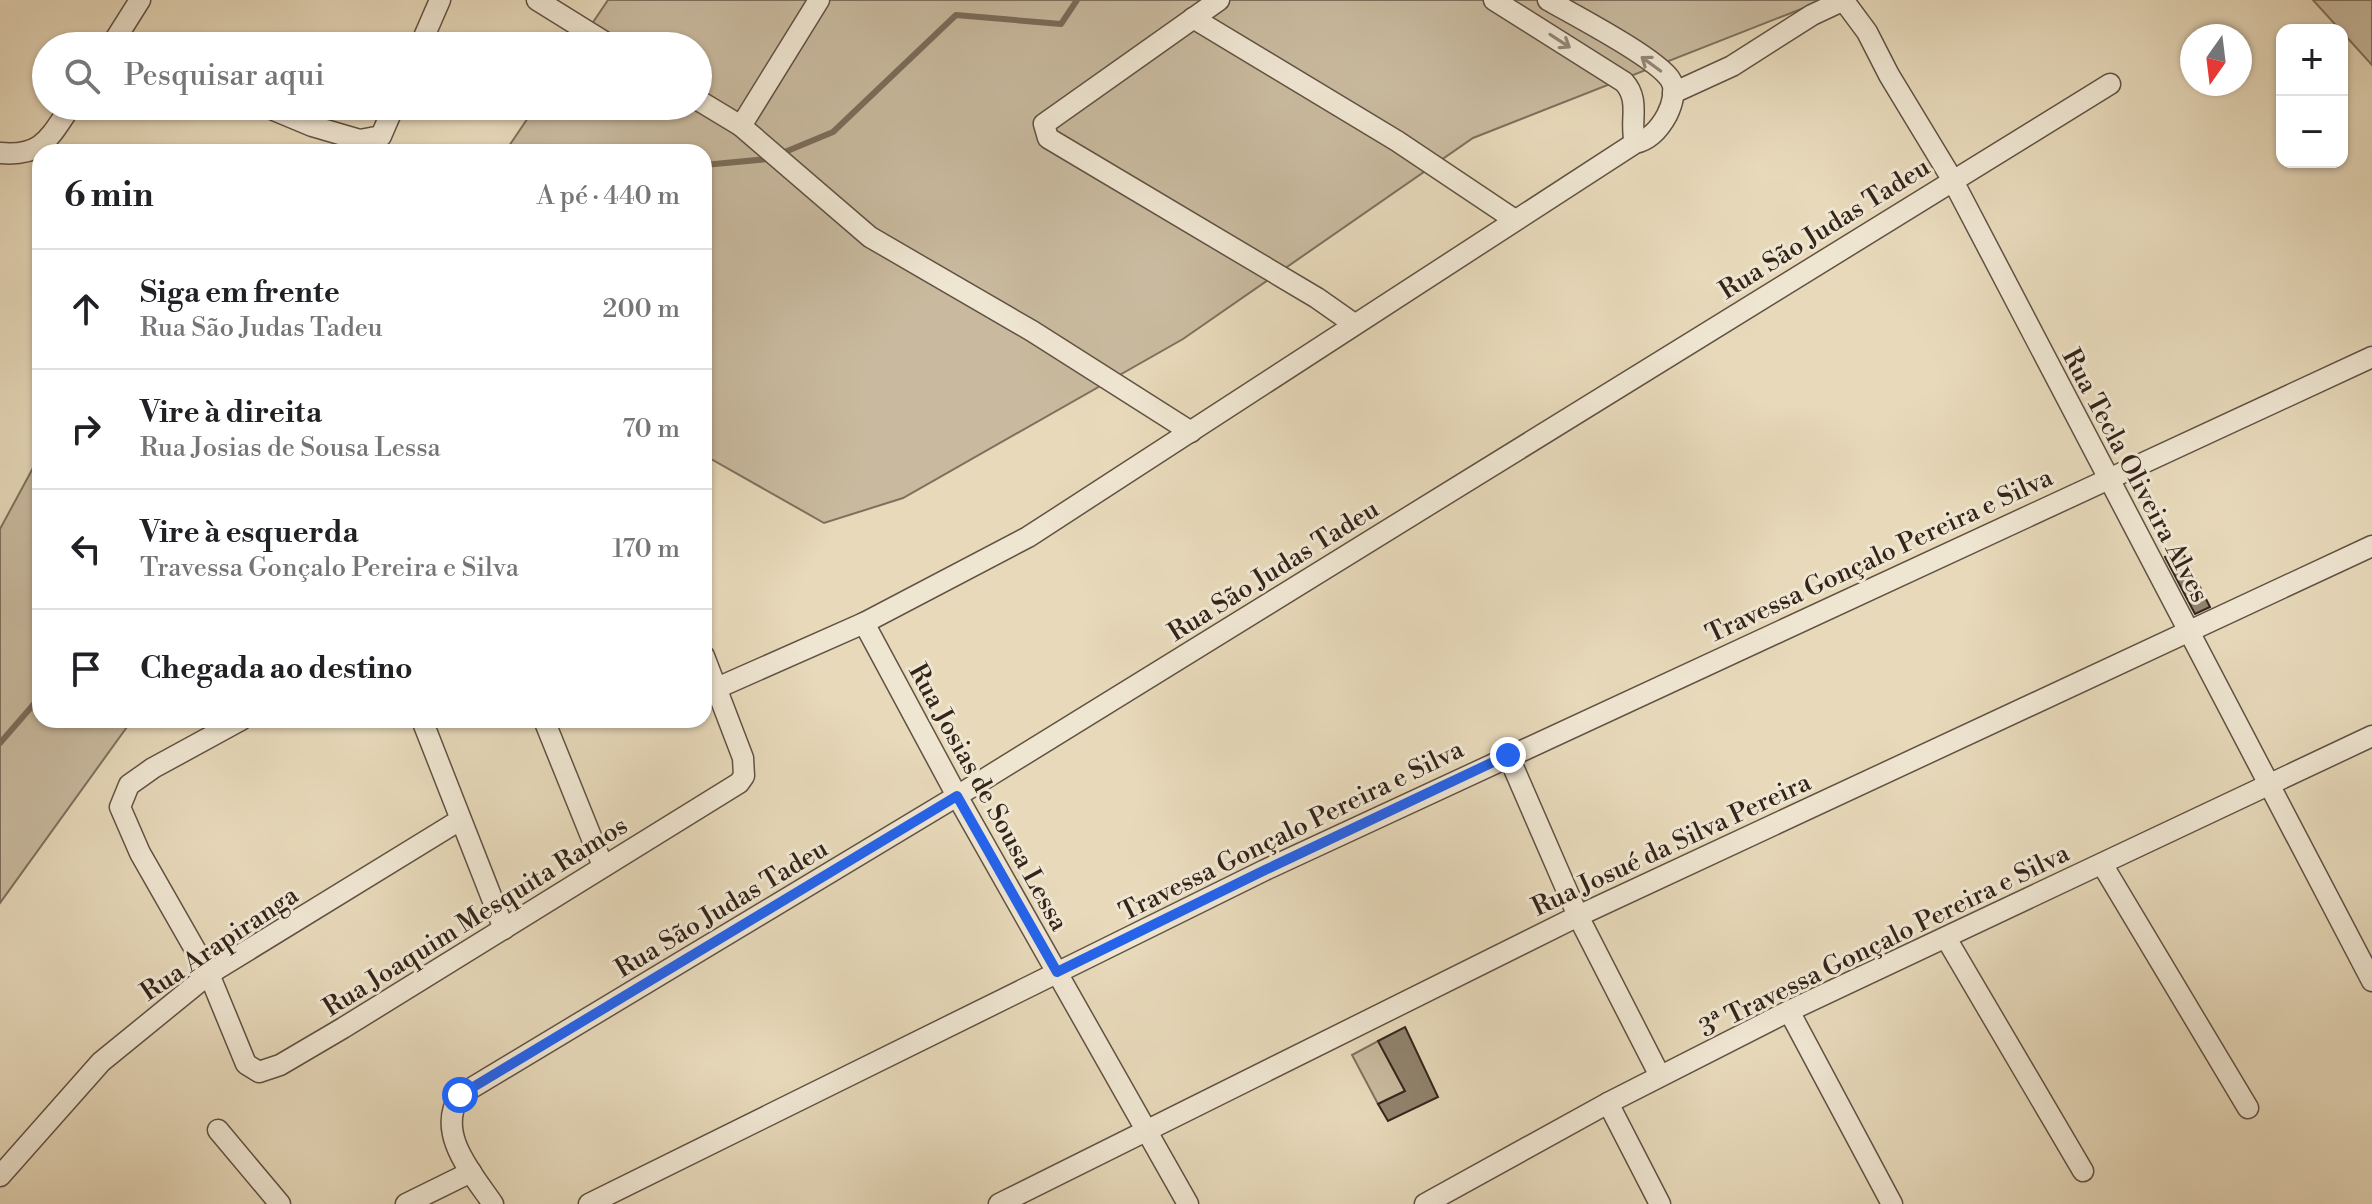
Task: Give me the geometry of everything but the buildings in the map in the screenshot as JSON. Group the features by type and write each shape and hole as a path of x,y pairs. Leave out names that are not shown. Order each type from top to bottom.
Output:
{"street":[{"path":"122,32 140,0"},
{"path":"426,32 440,0"},
{"path":"537,0 588,32"},
{"path":"741,126 819,0"},
{"path":"1219,0 1044,124 1048,138 1317,298 1354,324"},
{"path":"1494,0 1624,82 1634,100 1635,143"},
{"path":"712,676 717,688 864,623 1028,537 1658,129 1671,107 1673,93 1669,78 1661,71 1632,50 1545,0 1530,21"},
{"path":"1673,93 1732,66 1812,15 1844,0"},
{"name":"Rua Tecla Oliveira Alves","path":"1844,0 1867,32 1889,75 1952,179 2372,981"},
{"path":"1193,18 1397,141 1515,220"},
{"name":"Rua São Judas Tadeu","path":"471,1172 451,1129 453,1106 460,1095 957,796 2110,84"},
{"path":"712,108 741,126 870,237 1032,331 1191,432"},
{"path":"40,144 60,120"},
{"path":"298,120 360,140 381,136 388,120"},
{"path":"0,153 32,151"},
{"name":"Travessa Gonçalo Pereira e Silva","path":"589,1204 1265,870 2372,357"},
{"name":"Rua Josué da Silva Pereira","path":"999,1204 1578,916 2372,546"},
{"name":"Rua Josias de Sousa Lessa","path":"864,623 957,796 1188,1204"},
{"name":"Rua Joaquim Mesquita Ramos","path":"209,974 246,1064 259,1072 280,1065 730,790 744,776 744,767 717,688"},
{"path":"209,974 140,853 120,807 129,785 153,768 226,728"},
{"path":"425,728 504,929"},
{"path":"547,728 603,866"},
{"name":"3ª Travessa Gonçalo Pereira e Silva","path":"1427,1203 1608,1103 1789,1011 2372,736"},
{"path":"1508,755 1578,916 1660,1076"},
{"name":"Rua Arapiranga","path":"0,1176 101,1062 209,974 460,820"},
{"path":"2102,864 2248,1108"},
{"path":"1946,938 2083,1171"},
{"path":"1789,1011 1892,1204"},
{"path":"1608,1103 1660,1204"},
{"path":"218,1130 280,1204"},
{"path":"406,1204 471,1172 493,1204"}],"shaded area":[{"path":"608,0 1824,0 1473,138 1183,339 903,498 824,523 712,460 712,144 510,144 527,120 712,120 712,32 586,32"},
{"path":"2313,0 2372,0 2372,65 2348,39 2348,24 2335,24"},
{"path":"32,470 32,728 126,728 0,903 0,529"},
{"path":"1378,1041 1405,1091 1378,1104 1352,1055"}],"waterway":[{"path":"712,164 768,159 833,132 956,15 1061,24 1077,0"},
{"path":"0,743 32,706"}],"route":[{"path":"460,1095 957,796 1057,972 1508,755"}]}
